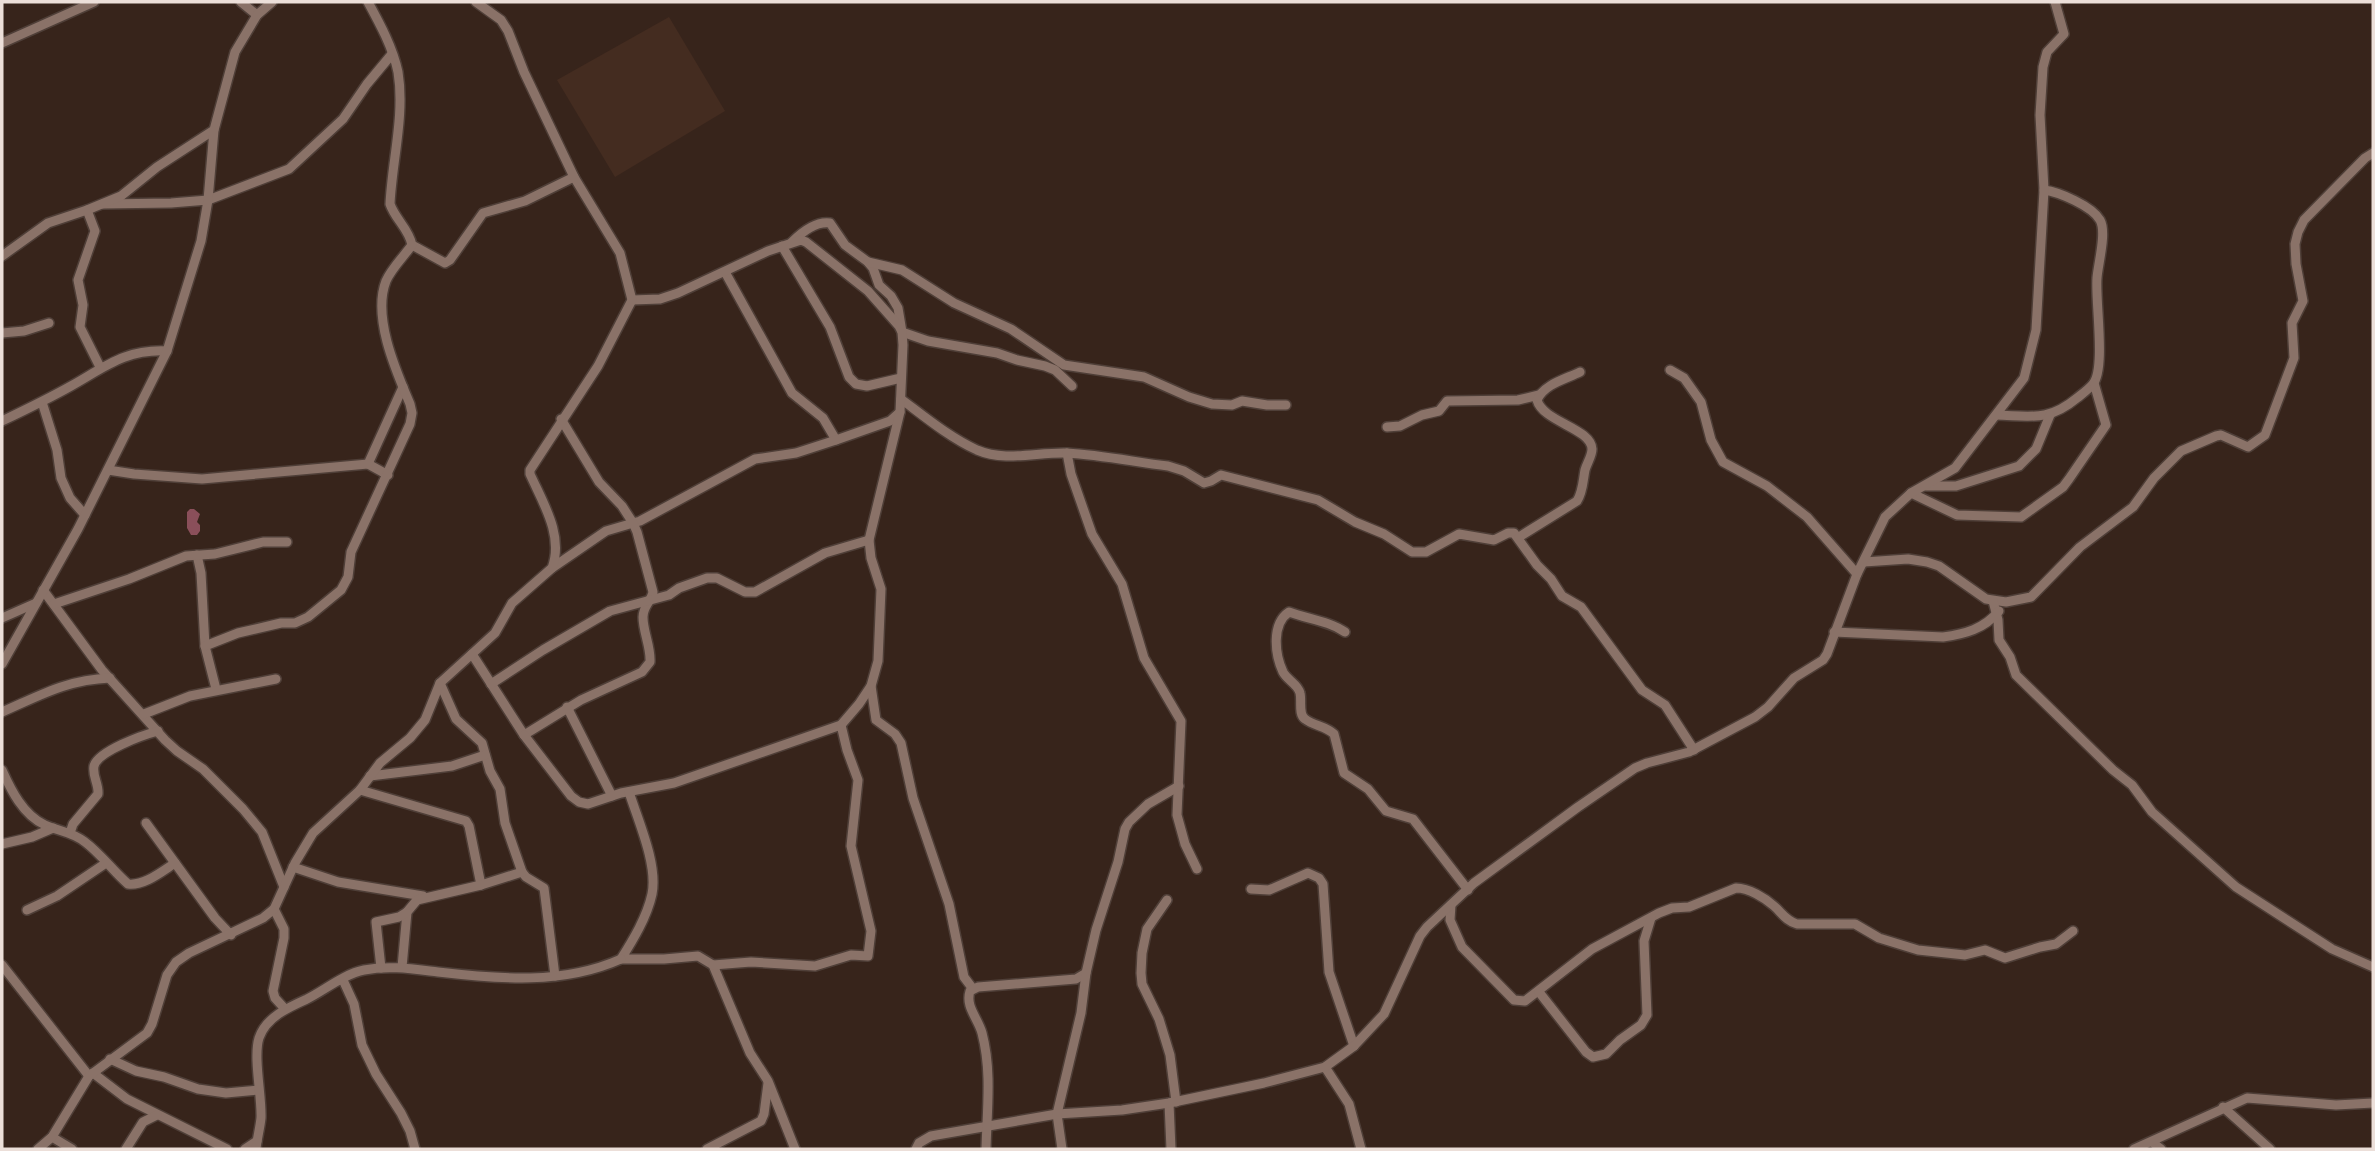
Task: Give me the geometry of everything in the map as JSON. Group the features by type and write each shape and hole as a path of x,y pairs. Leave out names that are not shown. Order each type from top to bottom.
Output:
{"street":[{"path":"2,43 94,2"},
{"path":"241,2 257,15"},
{"path":"2,664 85,514 167,352 201,241 208,200 214,130 235,52 257,15 272,2"},
{"path":"205,646 238,633 281,623 295,623 308,617 341,590 348,577 351,552 410,424 412,413 383,329 384,291 388,277 412,245 410,234 394,214 390,204 399,84 392,54 368,2"},
{"path":"476,2 495,15 508,31 524,72 574,177 620,253 632,300 598,366 530,470 555,537 555,560 552,568"},
{"path":"916,1149 919,1143 931,1136 1056,1114 1122,1110 1172,1102 1325,1067 1354,1046 1384,1014 1420,936 1468,890 1634,768 1694,750 1762,712 1794,678 1825,658 1857,574 1885,517 1921,486 1955,468 2024,378 2036,330 2044,190 2040,116 2043,66 2047,52 2064,34 2055,2"},
{"path":"103,204 160,204 208,200 289,169 343,119 392,54"},
{"path":"2,256 48,223 121,197 158,167 214,130"},
{"path":"1864,562 1908,559 1927,562 1939,566 1980,596 1993,601 2006,602 2031,597 2038,593 2080,547 2133,507 2154,478 2181,451 2221,435 2248,447 2263,438 2294,358 2292,323 2303,301 2296,264 2298,232 2304,219 2373,153"},
{"path":"412,245 445,263 450,260 483,213 524,201 574,177"},
{"path":"1911,493 1949,513 1966,517 1992,515 2017,518 2028,513 2069,480 2106,425 2094,383 2100,358 2097,278 2102,226 2095,215 2084,206 2056,191 2044,190"},
{"path":"87,210 95,231 78,280 83,305 80,327 100,367"},
{"path":"786,244 804,231 827,222 834,226 845,245 868,262 902,270 954,303 1011,329 1064,365 1144,377 1212,404 1232,405 1242,401 1286,405"},
{"path":"632,300 667,297 786,244 801,240 861,285 902,332 928,341 998,353 1045,366 1055,370 1072,386"},
{"path":"786,244 830,327 849,377 856,384 867,386 901,378"},
{"path":"472,654 524,736 564,788 579,802 588,803 674,783 841,725 871,686 878,662 880,589 869,540 901,399 902,332 897,305 879,285 868,262"},
{"path":"724,272 792,393 823,418 836,440"},
{"path":"2,333 24,331 49,323"},
{"path":"2,421 42,402 118,358 146,351 167,352"},
{"path":"1670,370 1684,378 1701,402 1711,440 1723,462 1772,489 1807,517 1857,574"},
{"path":"1519,537 1580,499 1585,470 1592,451 1589,441 1570,426 1542,411 1537,400 1547,387 1580,372"},
{"path":"1996,415 2050,415 2066,407 2094,383"},
{"path":"368,464 402,387"},
{"path":"1387,427 1400,426 1422,415 1439,411 1447,401 1518,400 1539,395"},
{"path":"901,399 937,426 977,450 996,455 1018,456 1067,453 1168,466 1184,471 1204,483 1221,475 1318,500 1356,522 1384,534 1412,552 1426,552 1459,534 1494,540 1512,533 1519,537 1562,596 1581,607 1642,690 1665,705 1694,750"},
{"path":"42,402 57,450 61,478 70,498 85,514"},
{"path":"38,1149 52,1137 91,1075 147,1033 167,975 176,962 263,918 274,909 293,867 313,833 360,790 380,763 410,738 425,719 440,683 495,633 512,603 552,568 606,531 640,521 755,459 796,453 890,421 900,412"},
{"path":"1921,486 1956,486 2019,466 2036,450 2050,415"},
{"path":"524,736 567,707 645,669 651,658 643,615 652,587 633,523 622,506 599,482 561,419"},
{"path":"1067,453 1071,474 1092,534 1122,584 1144,658 1181,722 1177,815 1185,844 1197,869"},
{"path":"108,470 202,479 368,464 388,475"},
{"path":"491,684 601,614 670,594 677,588 697,580 712,578 745,592 755,592 825,553 869,540"},
{"path":"54,604 129,579 174,560 215,554 263,542 287,542"},
{"path":"197,555 201,573 202,626 216,689"},
{"path":"43,590 110,678 158,731 177,751 209,775 249,817 261,832 284,887"},
{"path":"1993,601 1999,639 2018,678 2132,785 2152,812 2244,892 2332,949 2373,967"},
{"path":"1834,632 1943,637 1984,626 2006,602"},
{"path":"2,618 36,603"},
{"path":"1345,632 1333,625 1289,612 1285,616 1276,634 1276,640 1283,671 1299,691 1302,715 1331,730 1336,738 1344,772 1368,789 1386,811 1413,819 1468,890"},
{"path":"2,712 61,686 89,679 110,678"},
{"path":"144,713 216,689 276,679"},
{"path":"440,683 456,719 479,739 490,771 500,789 511,844 522,872 544,888 555,976"},
{"path":"871,686 876,720 895,734 901,743 909,781 949,904 964,977 972,989"},
{"path":"567,707 612,796"},
{"path":"245,1149 257,1145 261,1118 258,1090 259,1038 265,1027 285,1009 360,971 402,967 521,979 555,976 607,966 621,959 698,957 713,965 751,962 815,965 851,955 869,956 871,932 851,846 858,780 841,725"},
{"path":"70,833 73,824 97,794 94,766 97,760 126,742 158,731"},
{"path":"370,776 452,766 485,755"},
{"path":"2,769 9,787 31,816 85,842 128,884 136,885 175,863"},
{"path":"1062,1149 1056,1114 1081,1013 1086,973 1096,930 1118,862 1126,825 1148,803 1179,786"},
{"path":"360,790 466,821 481,885"},
{"path":"621,959 647,908 653,886 650,860 629,792"},
{"path":"146,823 215,918 231,935"},
{"path":"2,844 32,837 53,828"},
{"path":"27,910 57,896 106,863"},
{"path":"293,867 338,882 428,897"},
{"path":"381,968 376,922 399,917 417,900 522,872"},
{"path":"1251,889 1269,890 1308,873 1317,875 1321,880 1329,972 1354,1046"},
{"path":"1451,905 1450,920 1462,947 1514,1000 1520,1002 1539,992 1592,948 1665,910 1689,907 1740,888 1768,901 1788,921 1797,925 1855,924 1879,938 1918,950 1965,955 1985,950 2001,958 2008,958 2056,944 2073,931"},
{"path":"1167,900 1147,929 1141,973 1142,984 1159,1019 1170,1055 1171,1149"},
{"path":"274,909 284,929 284,938 273,990 275,998 285,1009"},
{"path":"402,967 407,912"},
{"path":"1539,992 1586,1052 1593,1057 1606,1054 1646,1019 1648,985 1644,941 1651,918"},
{"path":"2,965 91,1075 127,1099 227,1149"},
{"path":"713,965 750,1053 768,1081 795,1149"},
{"path":"972,989 1076,979 1086,973"},
{"path":"343,980 354,1004 362,1045 410,1131 415,1149"},
{"path":"972,989 969,1002 982,1034 989,1080 986,1149"},
{"path":"110,1059 136,1071 164,1077 198,1090 226,1093 258,1090"},
{"path":"1325,1067 1349,1104 1361,1149"},
{"path":"707,1149 761,1121 768,1081"},
{"path":"2134,1149 2223,1107 2253,1097 2336,1105 2373,1103"},
{"path":"2223,1107 2270,1149"},
{"path":"127,1149 143,1122 157,1115"},
{"path":"52,1137 72,1149"},
{"path":"2151,1142 2161,1149"}],"shaded area":[{"path":"669,17 725,111 615,177 557,80"},
{"path":"190,509 200,514 197,522 200,531 197,535 191,535 187,528 187,512"}]}
